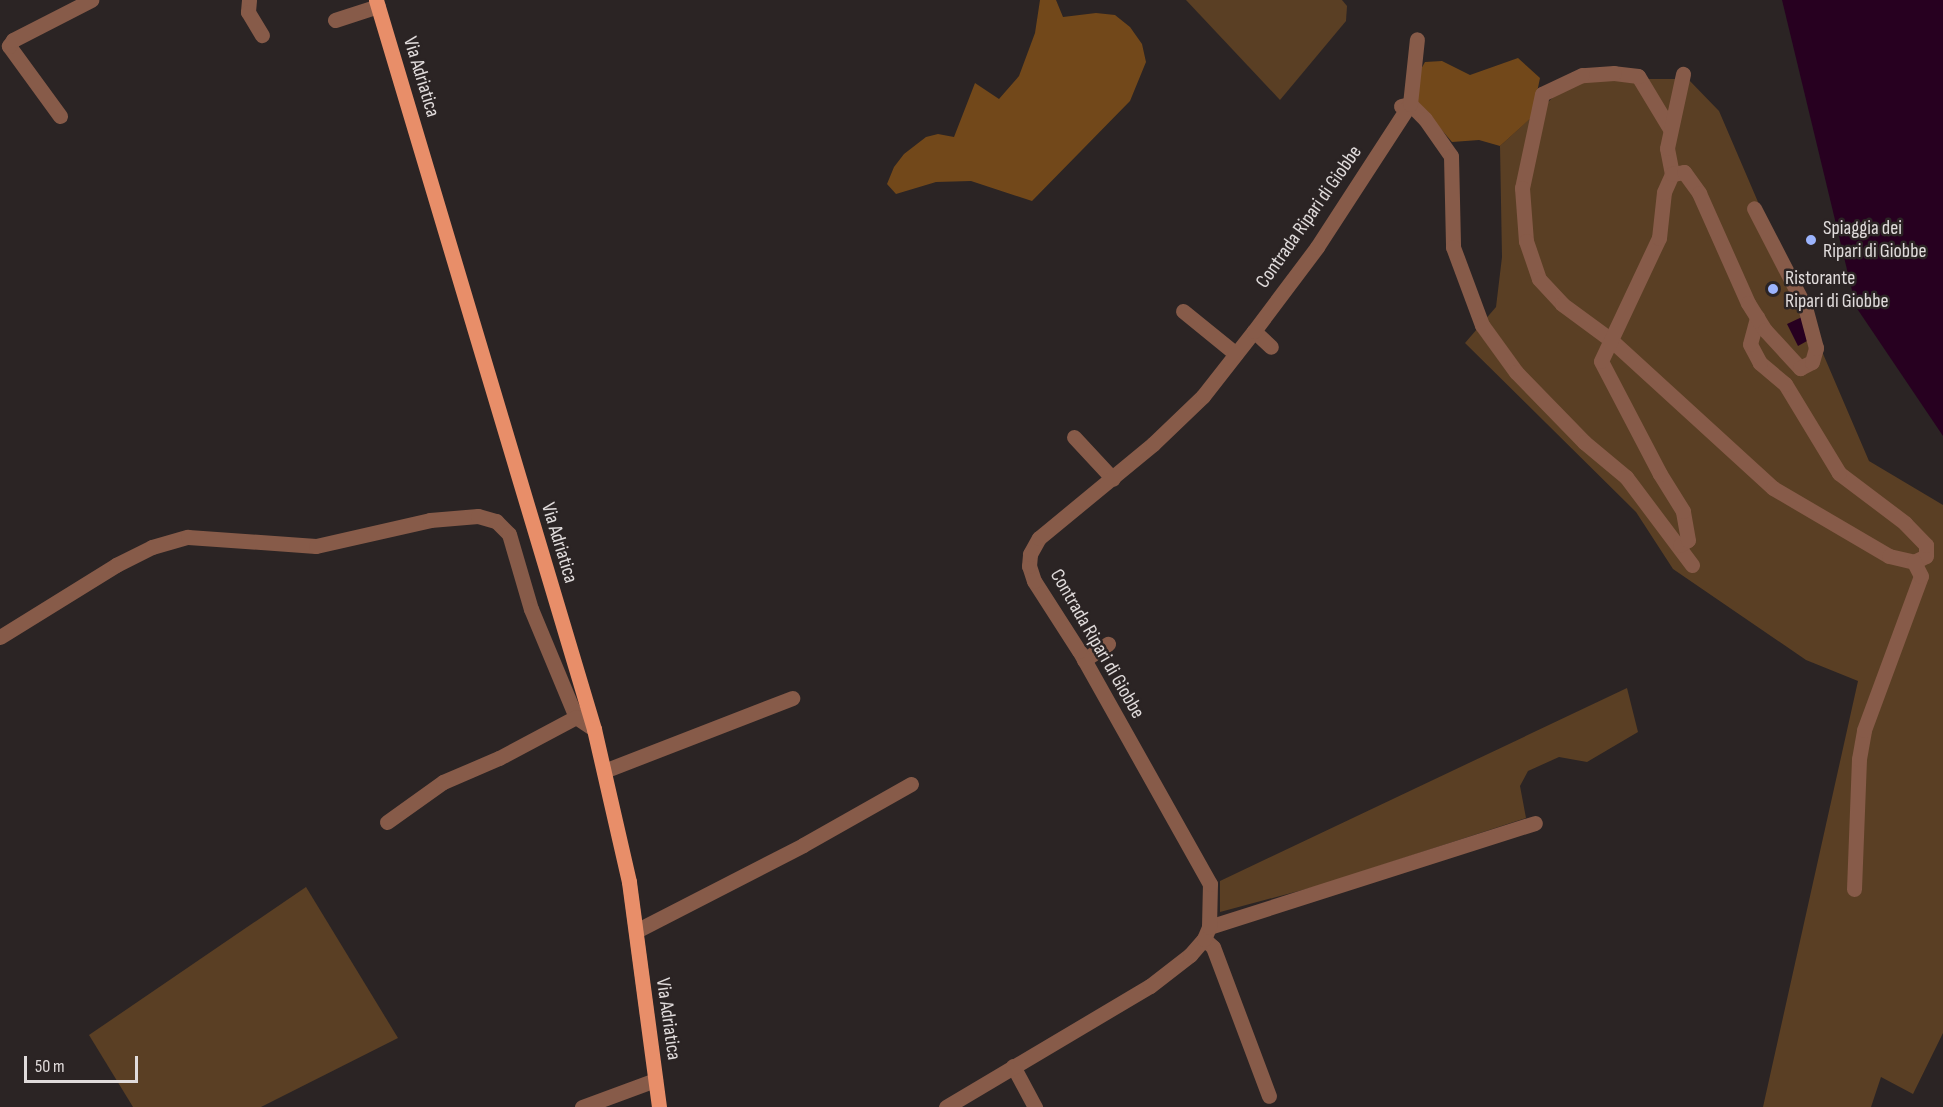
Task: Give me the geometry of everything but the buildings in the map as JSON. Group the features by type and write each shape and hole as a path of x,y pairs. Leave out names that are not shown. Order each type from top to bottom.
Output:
{"main road":[{"name":"Via Adriatica","path":"377,3 594,729 629,882 659,1107"}],"street":[{"path":"60,116 11,52 7,42 91,0"},
{"path":"249,0 248,12 262,35"},
{"path":"335,20 377,3"},
{"name":"Contrada Ripari di Giobbe","path":"1207,933 1210,884 1084,660 1034,581 1029,566 1030,554 1039,538 1113,479 1203,396 1254,331 1317,247 1404,105 1417,39"},
{"path":"1670,129 1638,76 1614,73 1582,75 1542,94 1521,188 1526,241 1539,279 1562,304 1611,340 1773,488 1889,556 1914,562 1926,556 1926,545 1905,523 1839,473 1785,384 1760,363 1750,344 1757,317"},
{"path":"1680,545 1688,540 1683,511 1660,474 1601,361 1659,238 1664,192 1672,174 1667,148 1683,74"},
{"path":"1404,105 1441,138 1451,156 1453,247 1482,325 1516,372 1584,442 1626,477 1680,545 1692,565"},
{"path":"1672,174 1684,172 1699,193 1705,213 1757,317 1800,368 1812,362 1816,348 1805,307 1754,208"},
{"path":"1183,311 1236,354"},
{"path":"1254,331 1271,347"},
{"path":"1074,437 1113,479"},
{"path":"0,637 116,565 152,546 188,537 316,546 430,520 478,516 496,521 509,534 531,609 576,717 594,729"},
{"path":"1854,890 1861,749 1921,576 1914,562"},
{"path":"1084,660 1108,644"},
{"path":"604,771 792,698"},
{"path":"387,822 443,782 499,758 576,717"},
{"path":"636,931 803,845 911,784"},
{"path":"946,1107 1150,986 1190,955 1207,933 1535,823"},
{"path":"1207,933 1269,1096"},
{"path":"1012,1066 1035,1107"},
{"path":"582,1107 655,1080"}],"shaded area":[{"path":"1040,0 1056,0 1063,17 1096,13 1115,15 1130,27 1142,44 1146,62 1130,101 1032,201 971,181 936,182 896,194 887,184 894,167 904,154 926,137 938,134 954,137 975,83 999,99 1019,76 1035,33"},
{"path":"1186,0 1342,0 1347,6 1346,21 1280,100"},
{"path":"1782,0 1943,0 1943,436 1856,307"},
{"path":"1518,58 1540,78 1532,117 1500,146 1479,140 1452,142 1416,100 1416,78 1425,62 1442,61 1470,75"},
{"path":"1573,79 1688,79 1719,111 1869,461 1943,505 1943,1033 1913,1094 1881,1077 1871,1107 1763,1107 1858,681 1806,660 1673,569 1636,512 1465,343 1496,307 1502,257 1500,146"},
{"path":"1802,317 1807,341 1798,346 1787,324"},
{"path":"1627,688 1638,732 1587,762 1559,757 1528,771 1520,786 1526,818 1321,885 1220,912 1220,881"},
{"path":"306,887 398,1038 261,1107 133,1107 89,1035"}],"place":[{"name":"Spiaggia dei Ripari di Giobbe","path":"1811,240"},
{"name":"Ristorante Ripari di Giobbe","path":"1773,289"}]}
